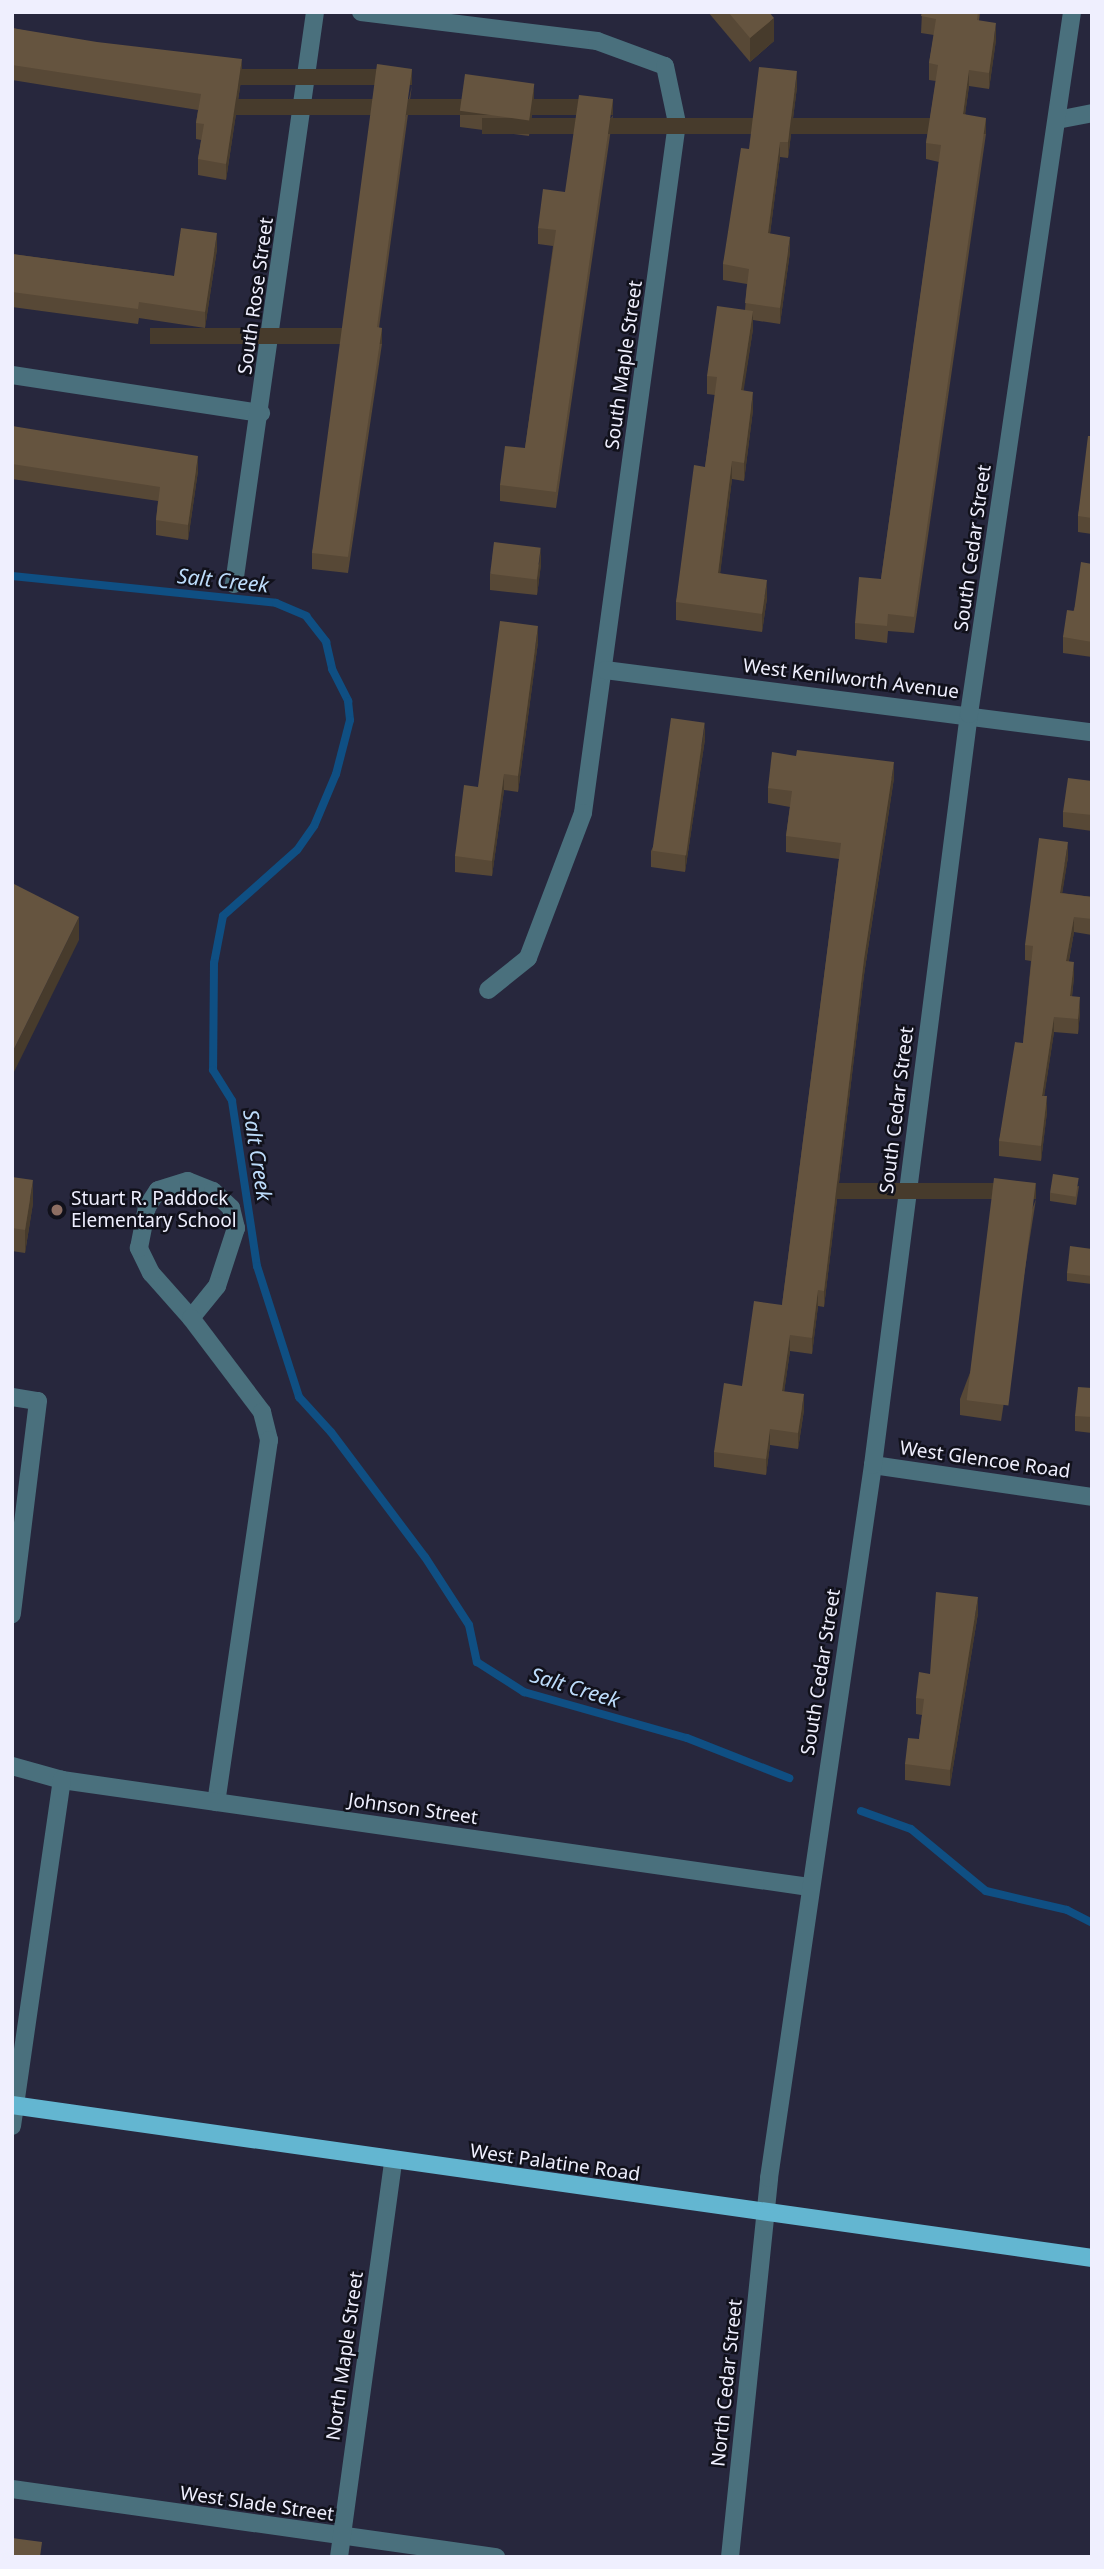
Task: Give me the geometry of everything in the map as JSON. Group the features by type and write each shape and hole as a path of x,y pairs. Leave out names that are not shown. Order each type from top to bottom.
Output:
{"main road":[{"name":"West Palatine Road","path":"13,2106 393,2162 1092,2258"}],"street":[{"name":"South Rose Street","path":"234,584 261,413 315,12"},
{"name":"South Maple Street","path":"361,12 597,41 665,66 677,123 605,670 583,813 528,958 488,990"},
{"name":"South Cedar Street","path":"765,2214 809,1887 873,1465 969,714 1072,12"},
{"path":"1058,120 1092,113"},
{"path":"12,374 261,413"},
{"name":"West Kenilworth Avenue","path":"605,670 969,714 1092,732"},
{"path":"191,1318 216,1286 236,1228 231,1208 213,1191 188,1181 158,1190 147,1207 139,1248 151,1273 191,1318 262,1412 270,1440 216,1802"},
{"path":"12,1397 38,1401 12,1614"},
{"name":"West Glencoe Road","path":"873,1465 1092,1497"},
{"name":"Johnson Street","path":"12,1766 62,1780 809,1887"},
{"path":"12,2126 62,1780"},
{"name":"North Maple Street","path":"338,2557 393,2162"},
{"name":"North Cedar Street","path":"730,2557 765,2214"},
{"name":"West Slade Street","path":"12,2489 496,2557"}],"building":[{"path":"728,12 769,12 774,18 750,38"},
{"path":"922,12 978,12 977,20 996,23 989,73 969,70 963,114 986,118 914,617 888,614 887,626 855,623 859,577 881,579 941,145 926,143 938,65 929,63 936,19 921,16"},
{"path":"12,28 97,42 242,59 226,164 198,159 204,124 196,123 201,94 12,65"},
{"path":"377,64 412,69 377,327 382,328 348,557 312,553"},
{"path":"759,67 797,71 788,142 780,142 768,233 790,237 780,308 745,303 749,269 723,264 741,148 749,149"},
{"path":"465,74 534,84 529,120 460,111"},
{"path":"579,95 613,99 556,492 500,485 505,446 525,448 556,230 538,228 543,189 565,192"},
{"path":"181,228 217,233 205,312 139,302 138,309 12,292 12,254 174,276"},
{"path":"717,306 753,311 741,390 753,392 744,463 732,461 718,573 767,580 762,614 676,602 694,465 705,467 717,377 707,376"},
{"path":"12,426 198,456 188,525 156,520 160,487 12,464"},
{"path":"1088,436 1092,436 1092,518 1078,516"},
{"path":"494,542 541,548 537,579 490,574"},
{"path":"1081,562 1092,564 1092,642 1063,637 1067,610 1074,611"},
{"path":"500,621 538,626 518,776 504,774 492,861 455,856 464,785 478,787"},
{"path":"671,718 705,723 686,855 652,851"},
{"path":"797,750 894,762 864,959 824,1291 818,1290 812,1338 790,1335 782,1391 804,1394 798,1433 770,1429 766,1459 714,1452 724,1383 742,1386 754,1301 782,1305 841,843 786,836 792,791 768,788 772,752 796,756"},
{"path":"1068,778 1092,781 1092,815 1063,812"},
{"path":"1039,838 1068,842 1060,893 1092,897 1092,919 1074,917 1066,961 1074,962 1070,996 1080,997 1078,1019 1054,1017 1042,1096 1047,1096 1041,1146 999,1141 1015,1042 1023,1043 1033,946 1025,945"},
{"path":"12,883 79,917 12,1053"},
{"path":"1053,1174 1079,1178 1076,1197 1050,1193"},
{"path":"12,1177 33,1180 25,1230 12,1228"},
{"path":"994,1178 1036,1183 1008,1405 967,1400"},
{"path":"1070,1246 1092,1249 1092,1276 1067,1273"},
{"path":"1078,1387 1092,1388 1092,1417 1075,1416"},
{"path":"936,1592 978,1597 950,1770 905,1764 908,1738 919,1739 924,1699 916,1698 919,1672 930,1674"},
{"path":"12,2538 42,2542 40,2557 12,2557"}],"waterway":[{"name":"Salt Creek","path":"12,576 276,603 306,616 326,642 332,669 348,701 350,720 336,774 314,826 297,850 223,916 214,963 213,1070 232,1101 257,1266 299,1397 331,1432 425,1557 469,1625 477,1662 524,1692 687,1738 789,1778"},
{"name":"Salt Creek","path":"861,1811 911,1829 986,1891 1067,1910 1092,1923"}],"place":[{"name":"Stuart R. Paddock Elementary School","path":"57,1210"}]}
